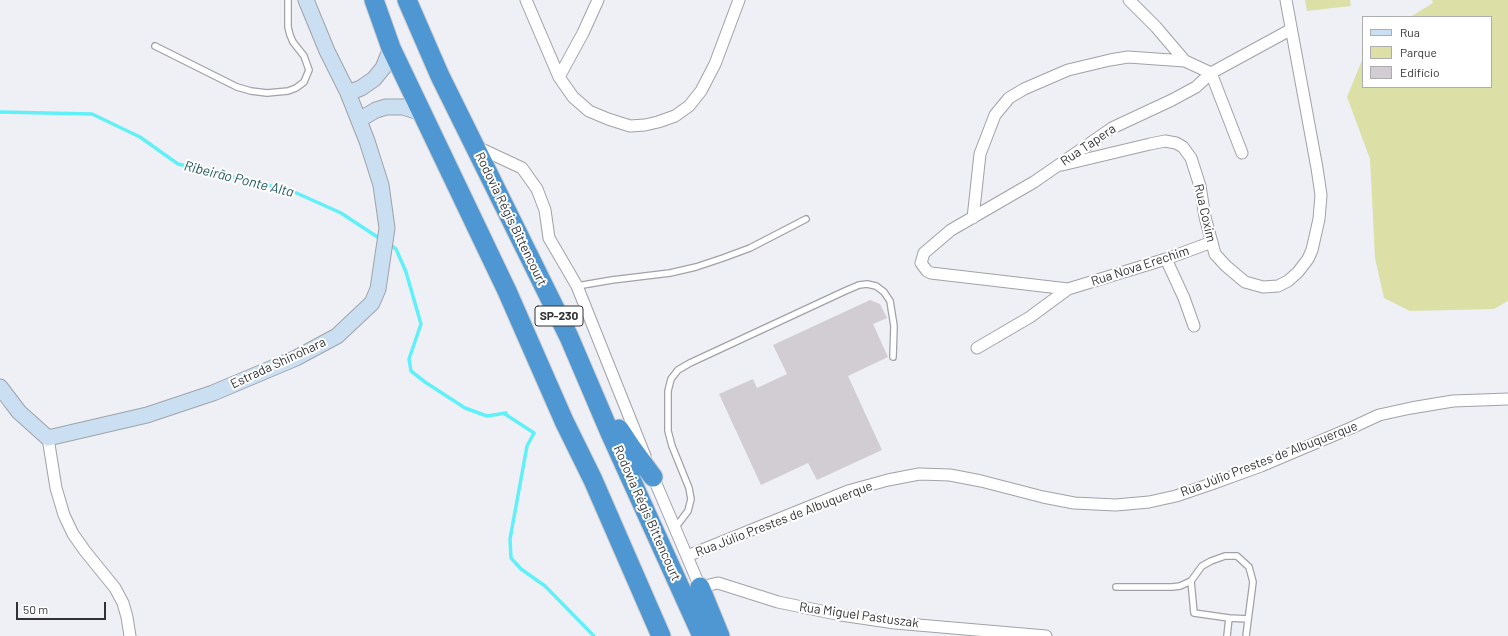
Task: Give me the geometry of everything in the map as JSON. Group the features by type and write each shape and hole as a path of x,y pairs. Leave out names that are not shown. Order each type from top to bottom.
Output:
{"highway":[{"name":"SP-230","path":"374,0 391,48 507,290 564,421 593,480 661,636"},
{"name":"Rodovia Régis Bittencourt","path":"407,0 440,76 569,337 610,433 702,636"},
{"path":"569,337 592,376 616,424 653,477"},
{"path":"700,587 720,636"}],"street":[{"name":"Estrada Shinohara","path":"48,438 147,415 213,393 296,358 337,336 372,303 378,289 387,228 381,185 360,120 327,51 306,0"},
{"path":"526,0 559,77 573,97 589,111 630,126 645,125 675,116 689,106 701,91 714,64 739,0"},
{"path":"559,77 583,33 598,0"},
{"path":"1129,0 1156,27 1185,61"},
{"name":"Rua Coxim","path":"1058,166 1150,144 1165,141 1176,142 1183,147 1191,158 1200,186 1215,254 1245,282 1262,287 1278,286 1288,281 1298,272 1308,259 1312,250 1319,219 1321,195 1299,68 1290,30 1286,0"},
{"name":"Rua Tapera","path":"942,274 927,271 921,262 924,254 951,230 1058,166 1112,128 1184,93 1196,86 1211,73 1290,30"},
{"path":"348,93 361,88 374,79 383,68 391,48"},
{"path":"973,218 980,154 995,115 1009,98 1024,89 1068,70 1097,62 1128,57 1185,61 1211,73 1242,153"},
{"path":"360,120 376,110 386,107 403,107 422,113"},
{"path":"474,145 522,168 538,189 545,210 549,238 577,286 653,477 700,587"},
{"name":"Rua Nova Erechim","path":"977,348 1030,317 1068,289 1166,259 1212,242"},
{"path":"1166,259 1184,298 1194,326"},
{"name":"Rua Nova Erechim","path":"942,274 1068,289"},
{"path":"0,387 19,412 48,438 56,488 64,515 73,534 115,588 123,603 130,636"},
{"name":"Rua Júlio Prestes de Albuquerque","path":"686,556 848,491 888,480 919,474 950,475 981,481 1043,498 1074,503 1116,505 1149,502 1176,496 1214,484 1261,466 1379,415 1453,401 1508,398"},
{"name":"Rua Miguel Pastuszak","path":"700,587 718,582 778,602 841,615 947,631 1046,636"}],"lane":[{"path":"155,46 237,87 267,93 288,91 296,88 304,82 310,70 304,56 293,42 290,35 287,9 288,0"},
{"path":"577,286 670,273 696,267 750,248 806,219"},
{"path":"675,528 688,511 691,499 689,488 672,446 668,431 668,391 671,379 678,370 845,291 859,285 867,284 876,286 884,292 890,301 894,326 893,357"},
{"path":"1116,587 1180,586 1191,581 1202,566 1211,561 1225,556 1237,556 1249,567 1253,582 1246,636"},
{"path":"1191,581 1194,613 1248,619"},
{"path":"1227,636 1229,618"}],"green space":[{"path":"1305,0 1350,0 1351,6 1307,11"},
{"path":"1432,0 1508,0 1508,301 1494,309 1410,311 1384,298 1375,258 1370,159 1347,97 1362,60 1362,88 1492,88 1492,16 1412,16 1433,3"}],"building":[{"path":"870,300 880,304 887,318 873,324 888,357 848,376 882,450 817,480 808,463 761,485 719,394 753,379 757,388 787,374 773,345"}],"waterway":[{"name":"Ribeirão Ponte Alta","path":"0,112 92,114 140,137 178,164 292,191 341,213 382,240"},
{"name":"Ribeirão Ponte Alta","path":"389,244 396,249 406,272 421,324 409,359 411,371 465,408 487,416 506,413 505,414 534,433 527,446 510,539 511,558 521,569 545,586 594,636"}]}
